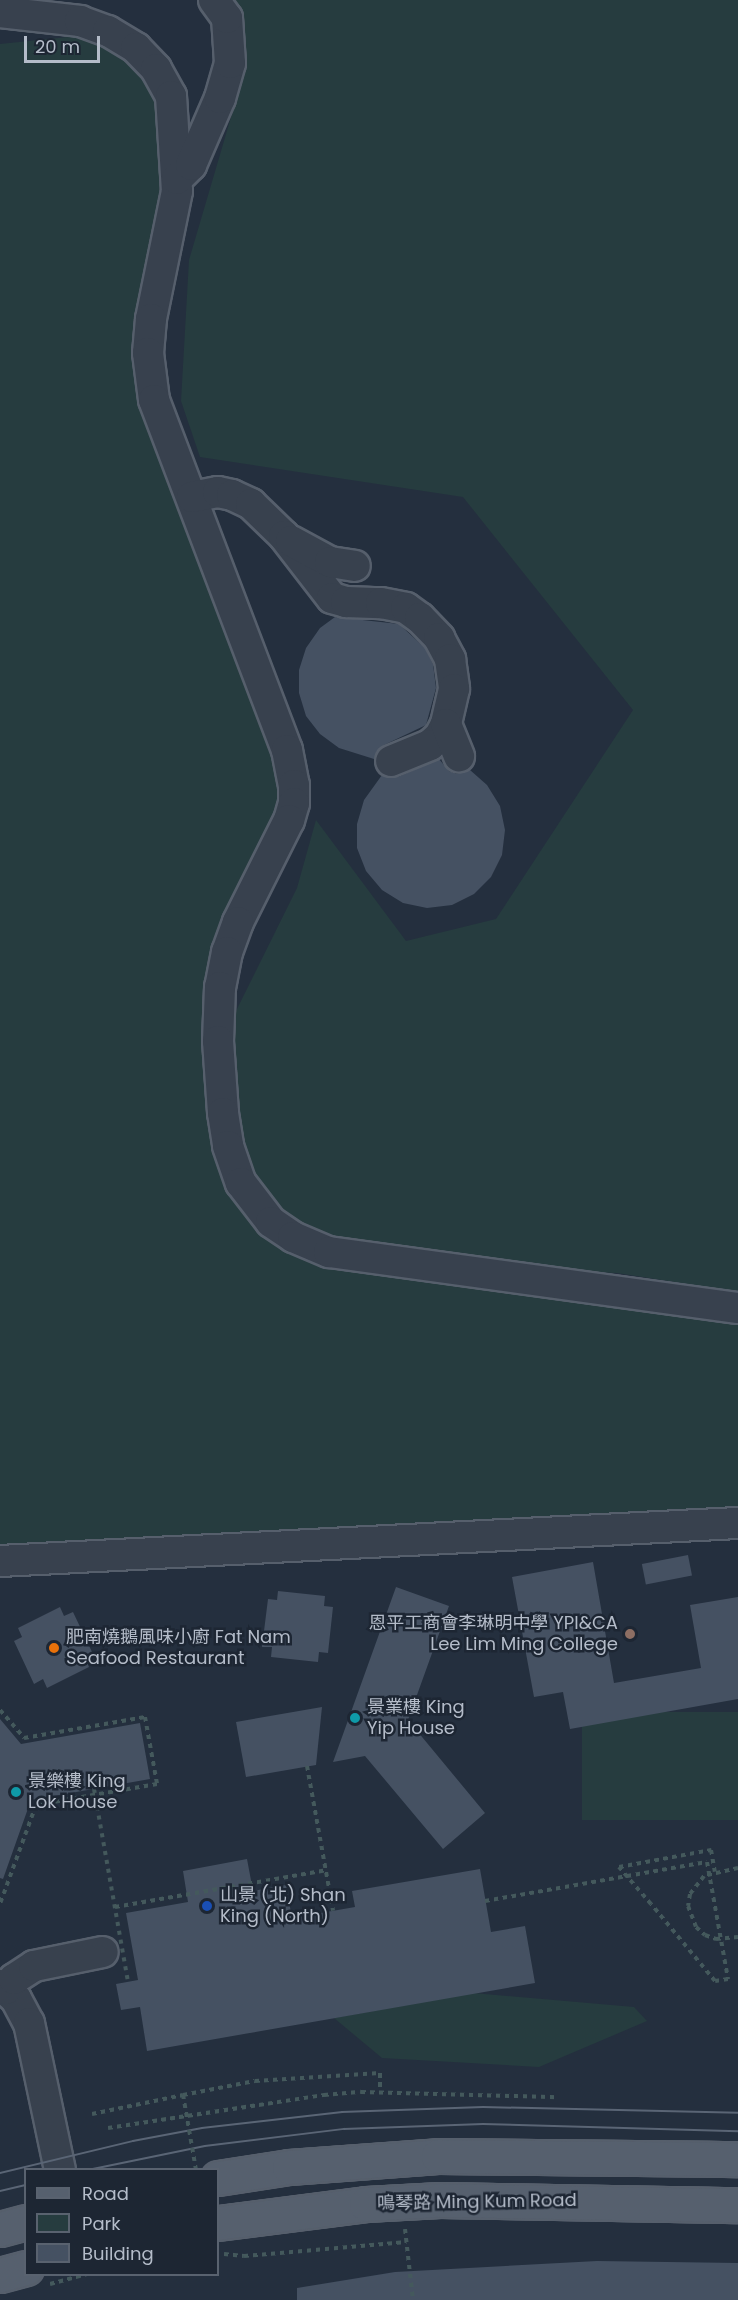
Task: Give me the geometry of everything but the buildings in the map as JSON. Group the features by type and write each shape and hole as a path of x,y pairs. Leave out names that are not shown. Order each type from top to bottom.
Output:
{"main road":[{"path":"219,2178 310,2165 438,2156 738,2159"},
{"name":"鳴琴路 Ming Kum Road","path":"219,2223 366,2204 440,2200 738,2205"},
{"path":"0,2229 24,2223"},
{"path":"0,2275 24,2269"}],"lane":[{"path":"177,179 191,165 220,98 230,63 227,18 214,0"},
{"path":"0,12 80,21 108,31 136,48 156,69 171,96 177,191 151,319 148,353 154,400 287,750 294,784 294,803 289,820 238,922 227,952 220,987 218,1041 225,1129 235,1171 263,1214 281,1230 303,1243 329,1252 738,1308"},
{"path":"192,497 218,492 232,495 263,513 284,536 332,598 346,602 381,603 406,608 420,618 439,638 450,659 454,689 446,724 440,736 430,745 391,761"},
{"path":"284,536 330,562 355,566"},
{"path":"446,724 459,757"},
{"path":"0,1561 738,1523"},
{"path":"60,2168 29,2023 15,1999 3,1987 34,1966 103,1952"}],"path":[{"path":"0,1710 24,1738 145,1717 157,1784 36,1805 0,1904"},
{"path":"307,1766 333,1911"},
{"path":"94,1789 128,1982"},
{"path":"485,1901 707,1862 728,1979 716,1981 651,1904 619,1867 711,1850 715,1872"},
{"path":"738,1868 704,1876 690,1894 690,1917 696,1927 705,1935 716,1939 738,1937"},
{"path":"115,1907 326,1870"},
{"path":"92,2114 255,2081 380,2073 380,2087"},
{"path":"108,2128 324,2095 361,2092 558,2097"},
{"path":"183,2096 196,2168"},
{"path":"219,2253 244,2256 406,2242 412,2300"}],"green space":[{"path":"220,0 738,0 738,1292 617,1273 372,1264 302,1236 256,1180 235,1112 235,1013 297,888 316,820 406,941 496,919 633,710 463,497 200,457 181,401 189,260 244,73"},
{"path":"78,36 124,53 148,74 160,99 166,190 140,317 281,771 280,808 207,997 257,1223 738,1319 738,1509 0,1549 0,44"},
{"path":"582,1712 738,1712 738,1820 582,1820"},
{"path":"473,1993 634,2007 647,2021 539,2067 382,2058 334,2018"}],"tram line":[{"path":"0,2173 133,2141 202,2128 342,2112 483,2107 738,2113"},
{"path":"98,2168 205,2146 344,2129 483,2124 738,2131"},
{"path":"0,2191 24,2185"}],"place":[{"name":"恩平工商會李琳明中學 YPI&CA Lee Lim Ming College","path":"630,1634"},
{"name":"肥南燒鵝風味小廚 Fat Nam Seafood Restaurant","path":"54,1648"},
{"name":"景業樓 King Yip House","path":"355,1718"},
{"name":"景樂樓 King Lok House","path":"16,1792"},
{"name":"山景 (北) Shan King (North)","path":"207,1906"}]}
